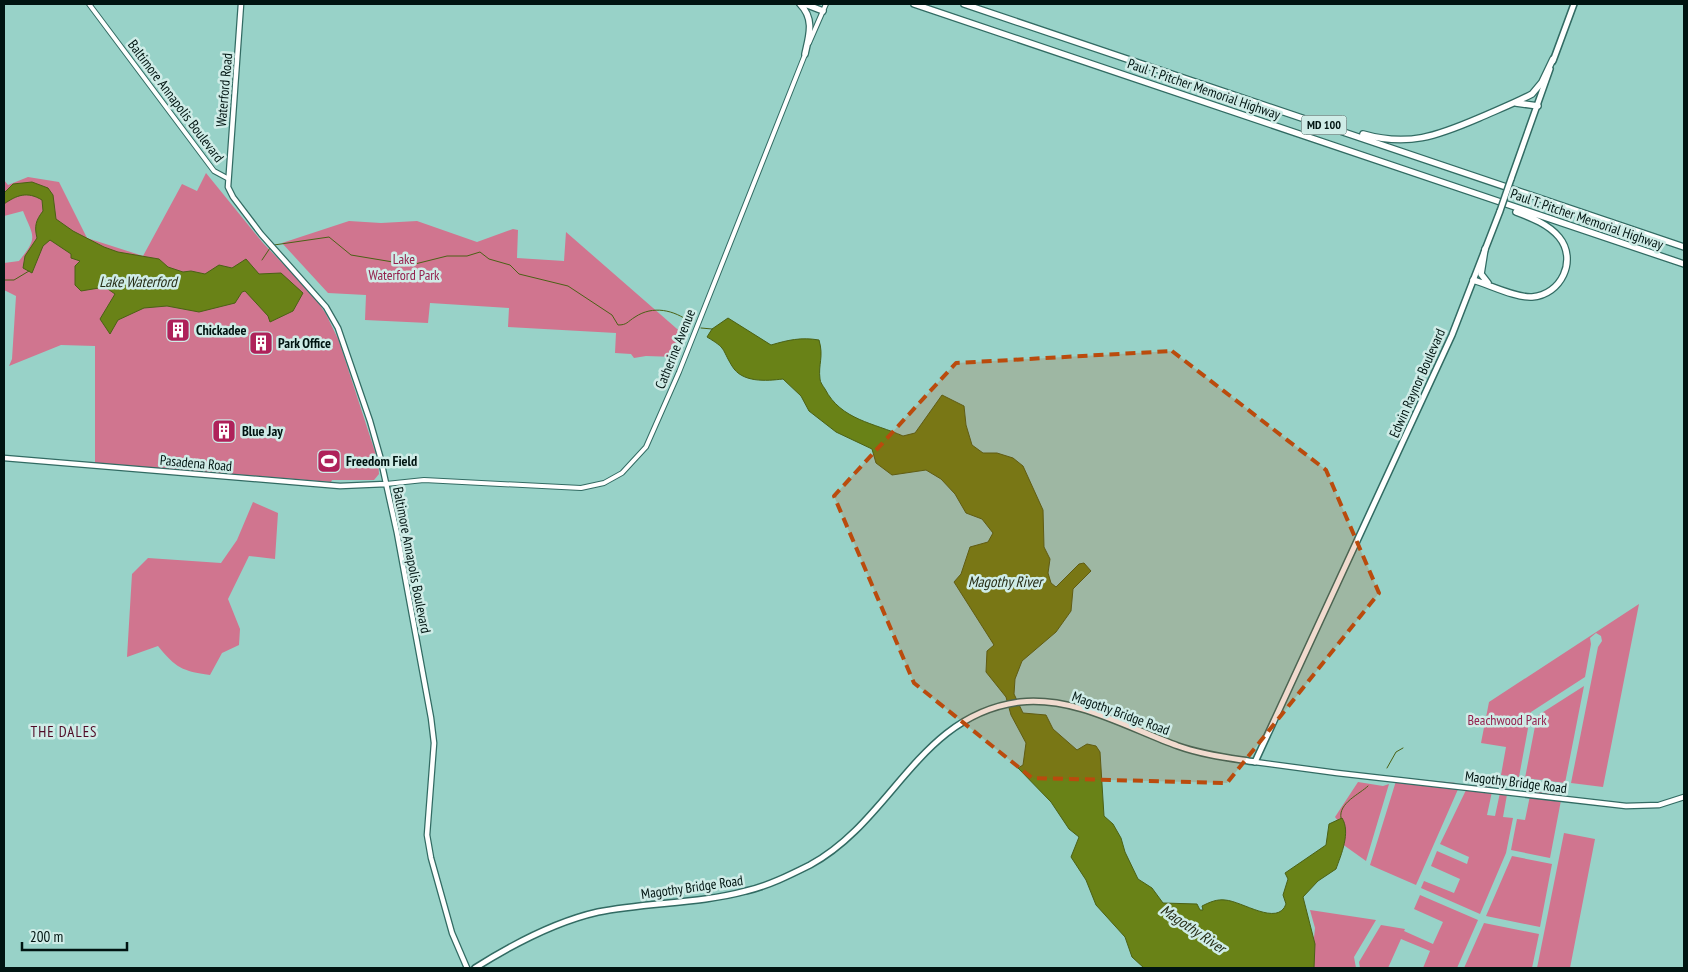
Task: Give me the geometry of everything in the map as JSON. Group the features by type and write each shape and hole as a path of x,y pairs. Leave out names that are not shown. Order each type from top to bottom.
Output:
{"highway":[{"path":"800,4 807,12 810,25 805,54"},
{"path":"805,4 823,11"},
{"name":"Paul T. Pitcher Memorial Highway","path":"914,4 1684,264"},
{"name":"Paul T. Pitcher Memorial Highway","path":"964,4 1684,246"},
{"path":"1237,96 1365,135 1396,140 1431,137 1512,104 1536,89 1553,59"},
{"path":"1512,104 1524,103 1538,106"},
{"path":"1478,195 1536,220 1552,230 1563,242 1568,257 1562,279 1554,289 1542,295 1521,296 1486,282 1481,274 1485,249"},
{"path":"1473,280 1497,287"}],"main road":[{"name":"Waterford Road","path":"228,178 238,73 241,4"},
{"name":"Edwin Raynor Boulevard","path":"1256,762 1453,332 1500,211 1574,4"},
{"name":"Baltimore Annapolis Boulevard","path":"228,178 229,190 243,211 332,316 368,414 386,484 431,718 434,743 427,835 431,858 452,933 467,968"},
{"name":"Pasadena Road","path":"4,458 345,487 386,484"},
{"name":"Magothy Bridge Road","path":"475,968 506,949 547,929 584,916 617,909 745,892 812,864 835,848 864,823 945,733 966,718 1020,702 1065,704 1181,747 1256,762 1626,806 1659,805 1684,797"}],"street":[{"name":"Baltimore Annapolis Boulevard","path":"89,4 214,171 228,178"},
{"name":"Catherine Avenue","path":"386,484 424,480 581,488 604,483 622,474 636,461 646,447 679,372 826,4"}],"highlighted area":[{"path":"1172,351 1326,470 1379,593 1227,783 1032,778 914,683 834,496 956,363"}],"green space":[{"path":"206,173 263,243 313,295 326,314 339,341 378,461 379,474 374,480 332,480 331,482 95,463 95,346 61,345 9,366 12,359 16,296 4,290 4,263 19,261 32,242 32,232 23,211 4,216 4,180 8,185 28,177 59,182 87,238 143,256 182,184 197,191"},
{"name":"Lake Waterford Park","path":"349,221 381,223 417,221 477,242 513,229 518,230 517,258 564,261 566,232 684,335 676,357 646,356 634,358 631,354 615,353 616,333 508,327 509,308 430,303 428,323 365,320 366,295 328,293 282,243"},
{"path":"253,502 278,513 275,559 249,556 228,599 240,629 239,645 222,653 210,675 180,667 158,646 127,657 132,574 148,558 221,563 237,540"},
{"name":"Beachwood Park","path":"1639,604 1603,787 1571,783 1598,647 1602,641 1601,636 1596,633 1590,638 1591,644 1585,677 1531,712 1519,777 1501,775 1506,747 1481,743 1489,702"},
{"name":"Beachwood Park","path":"1584,686 1565,783 1525,778 1537,716"},
{"path":"1404,778 1456,783 1459,787 1416,885 1370,865 1396,781"},
{"path":"1358,782 1383,786 1389,784 1366,861 1338,841 1344,829 1335,817"},
{"path":"1471,785 1493,787 1487,815 1495,816 1501,788 1508,789 1503,817 1513,818 1506,853 1480,914 1421,888 1424,881 1454,893 1460,879 1431,866 1437,851 1467,864 1469,857 1440,844 1467,788"},
{"path":"1531,791 1562,795 1550,858 1511,850 1517,819 1525,820"},
{"path":"1564,833 1595,839 1570,968 1537,968"},
{"path":"1512,856 1552,864 1540,927 1486,916"},
{"path":"1420,895 1478,920 1457,968 1423,968 1430,951 1401,939 1388,968 1360,968 1359,962 1381,925 1405,929 1404,931 1433,944 1443,922 1414,909"},
{"path":"1310,910 1376,920 1354,957 1356,968 1311,968 1315,928"},
{"path":"1484,923 1539,934 1532,968 1464,968"}],"water":[{"name":"Lake Waterford","path":"32,182 48,188 53,195 56,219 73,231 104,247 118,252 159,259 168,267 183,272 191,271 205,274 219,265 232,268 246,259 259,274 281,273 303,293 293,311 270,322 268,316 245,291 242,292 235,303 199,312 167,306 144,308 118,320 110,334 100,319 115,294 105,287 81,291 75,285 75,266 80,261 71,258 71,254 50,240 43,246 32,273 23,268 25,256 37,238 37,220 43,211 42,200 37,197 22,195 4,204 4,193 13,184"},
{"name":"Magothy River","path":"728,318 771,345 795,340 819,340 821,383 840,408 849,414 903,436 915,433 942,395 964,406 966,425 972,445 983,453 997,453 1013,458 1023,466 1043,510 1044,547 1050,559 1048,573 1051,583 1056,587 1079,564 1084,563 1091,571 1073,589 1071,611 1056,632 1022,661 1015,679 1014,694 1023,713 1046,715 1053,729 1077,750 1087,744 1096,746 1100,752 1104,816 1113,824 1121,838 1125,852 1138,879 1152,888 1163,903 1197,904 1200,910 1203,910 1202,906 1222,900 1232,901 1268,913 1282,910 1286,904 1283,895 1288,879 1285,873 1326,845 1329,824 1342,818 1346,830 1336,869 1318,881 1303,897 1315,944 1314,968 1144,968 1132,957 1125,937 1096,905 1086,880 1071,857 1079,837 1069,829 1051,802 1018,768 1023,765 1026,743 1011,715 1006,697 986,672 987,651 994,645 954,582 961,574 970,547 988,542 993,533 982,519 966,513 955,494 941,479 926,470 892,475 876,463 872,449 836,432 809,411 801,396 783,379 755,380 736,372 721,347 707,337 712,329"}],"waterway":[{"name":"Magothy River","path":"274,245 329,237 351,255 411,265 447,256 467,256 480,252 489,259 510,265 519,274 568,286 612,315 618,325 625,324 642,313 656,310 677,314 690,322"},
{"name":"Magothy River","path":"262,260 270,248"},
{"path":"4,280 14,280 29,271"},
{"name":"Magothy River","path":"701,328 712,329"},
{"path":"1387,768 1396,752 1403,748"},
{"path":"1341,818 1341,813 1346,803 1368,786"}],"place":[{"name":"Chickadee","path":"178,330"},
{"name":"Park Office","path":"261,343"},
{"name":"Blue Jay","path":"224,431"},
{"name":"Freedom Field","path":"329,461"}],"district":[{"name":"THE DALES","path":"64,732"}]}
